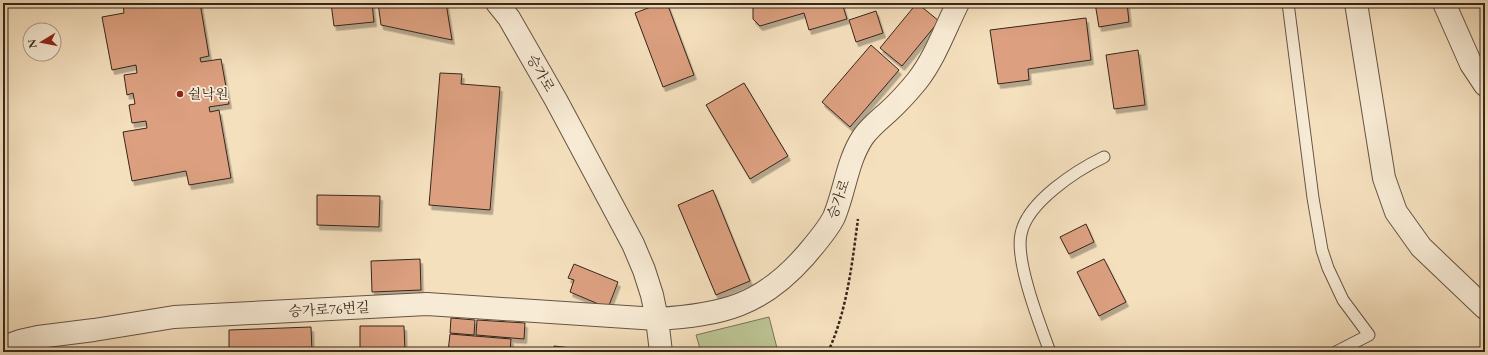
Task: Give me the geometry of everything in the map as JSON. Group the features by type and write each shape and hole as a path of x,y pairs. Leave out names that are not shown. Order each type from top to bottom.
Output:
{"street":[{"name":"승가로","path":"497,3 509,18 556,100 633,244 644,270 657,319 661,352"},
{"name":"승가로","path":"657,319 710,314 732,308 751,301 769,290 793,269 820,238 833,218 843,194 855,150 873,124 904,97 919,79 940,42 958,3"},
{"path":"1356,3 1384,178 1396,212 1421,247 1485,308"},
{"path":"1444,3 1471,64 1485,85"},
{"name":"승가로76번길","path":"3,347 38,337 94,330 174,317 427,304 657,319"}],"lane":[{"path":"1288,3 1313,198 1322,250 1343,300 1369,335 1336,352"},
{"path":"1050,352 1035,309 1024,270 1020,246 1020,235 1023,224 1034,208 1072,174 1104,157"}],"path":[{"path":"828,352 837,332 844,304 859,211"}],"green space":[{"path":"769,317 778,352 701,352 696,335"}],"building":[{"name":"쉴낙원","path":"123,3 150,3 151,7 155,6 155,3 200,3 209,56 200,58 201,62 221,59 229,104 209,107 210,112 219,110 231,178 189,185 186,171 132,181 123,132 147,128 146,121 132,123 129,105 135,104 133,93 127,95 124,75 137,73 136,65 112,70 102,17 124,13"},
{"path":"331,3 372,3 374,22 334,26"},
{"path":"378,3 446,3 452,40 381,25"},
{"path":"661,3 667,3 694,75 663,87 635,13"},
{"path":"753,3 842,3 847,19 809,30 804,13 760,26 753,19"},
{"path":"917,3 939,21 902,66 880,48"},
{"path":"1095,3 1127,3 1129,22 1099,27"},
{"path":"876,11 883,33 856,42 849,20"},
{"path":"1086,18 1091,60 1028,69 1029,80 998,84 990,30"},
{"path":"871,45 899,70 850,127 822,102"},
{"path":"1138,50 1145,105 1114,109 1106,55"},
{"path":"440,73 462,74 461,84 500,87 490,210 429,205"},
{"path":"744,83 788,156 750,179 706,105"},
{"path":"713,190 750,281 716,295 678,205"},
{"path":"317,195 380,196 379,227 317,225"},
{"path":"1086,224 1094,242 1069,254 1060,237"},
{"path":"420,259 421,290 372,292 371,261"},
{"path":"1104,259 1126,302 1099,316 1077,272"},
{"path":"574,264 618,282 608,308 570,292 574,280 568,278"},
{"path":"451,318 475,320 474,335 450,333"},
{"path":"477,320 525,323 524,339 476,335"},
{"path":"360,326 404,326 405,352 360,352"},
{"path":"311,327 312,352 229,352 229,330"},
{"path":"450,334 511,339 510,352 448,352"},
{"path":"554,346 609,352 553,352"}],"place":[{"name":"쉴낙원","path":"180,94"}]}
